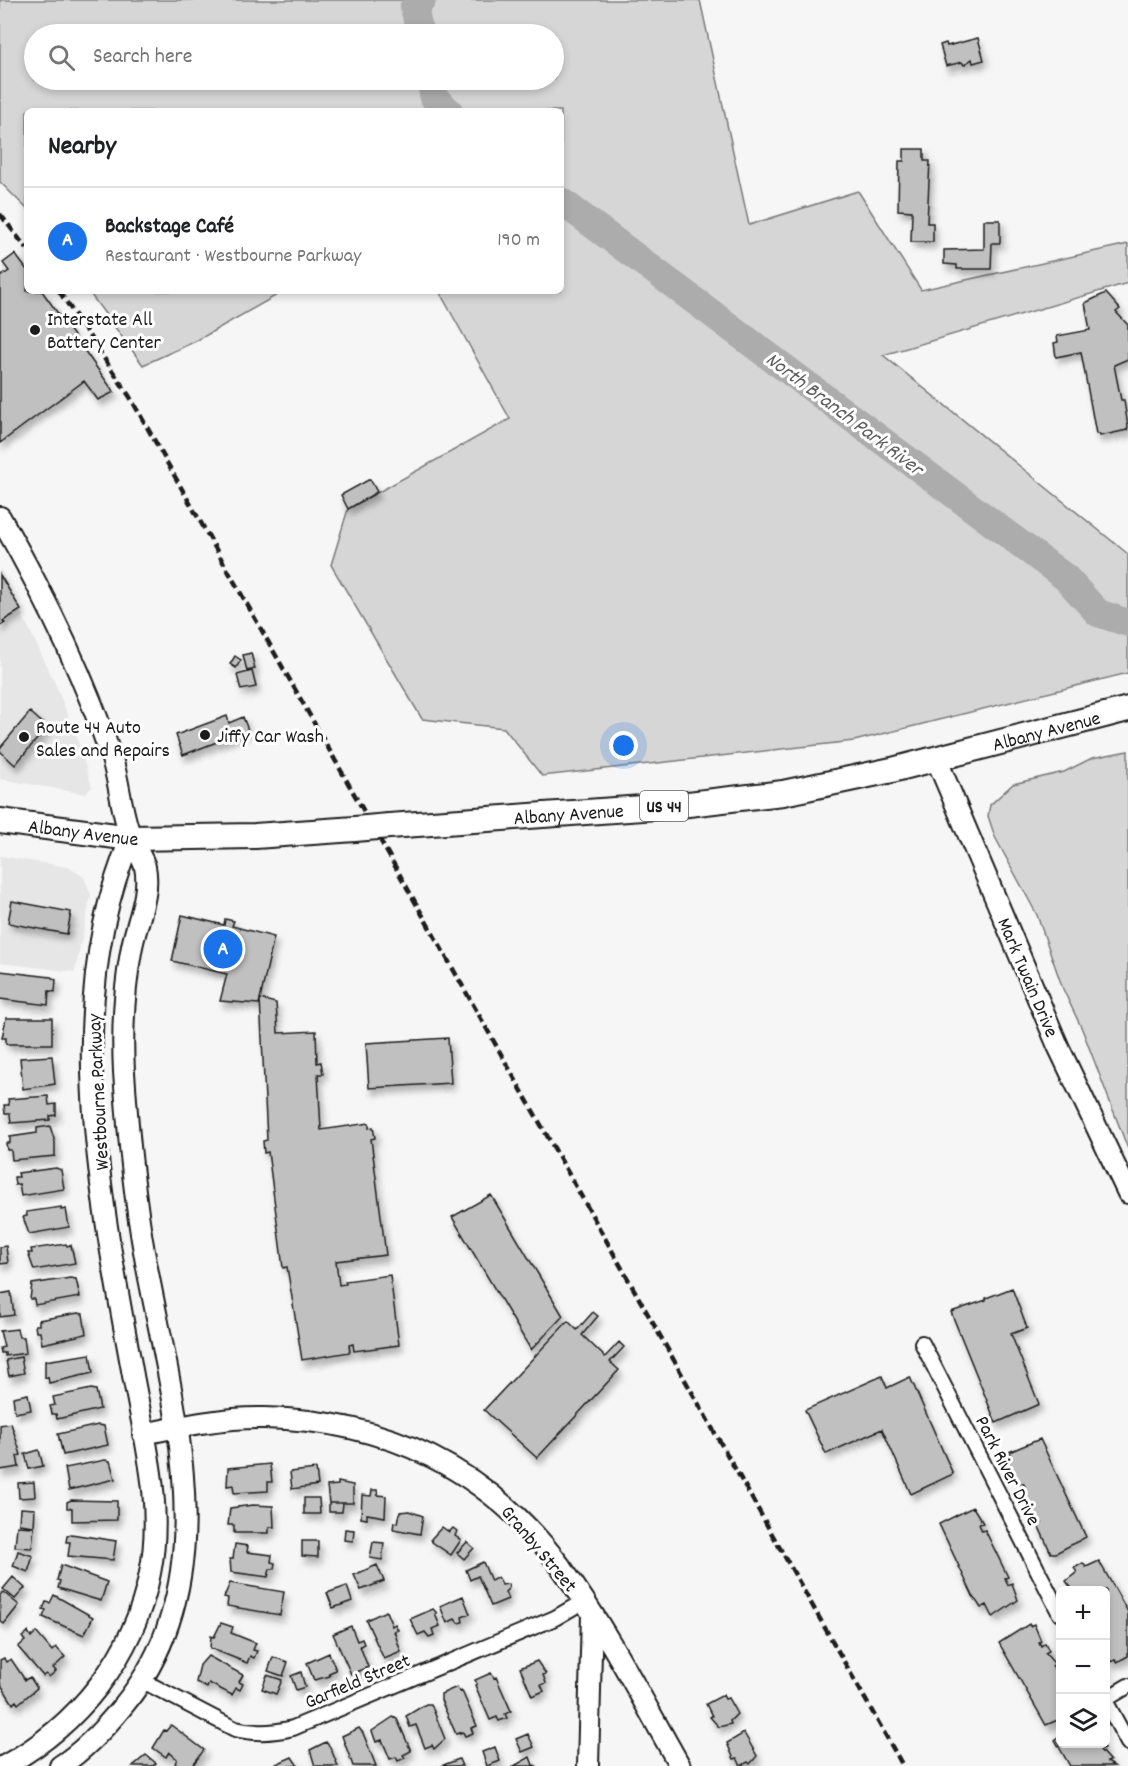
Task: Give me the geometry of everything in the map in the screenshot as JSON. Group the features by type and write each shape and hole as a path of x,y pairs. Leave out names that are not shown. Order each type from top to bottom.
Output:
{"highway":[{"name":"Albany Avenue","path":"0,821 131,838 255,836 671,806 757,797 812,788 1128,709"}],"main road":[{"path":"0,518 49,606 74,664 112,759 131,838"},
{"name":"Mark Twain Drive","path":"936,758 1059,1046 1128,1193"},
{"name":"Westbourne Parkway","path":"64,1764 102,1731 143,1682 169,1623 182,1568 186,1503 177,1427 144,1252 124,1071 124,1004 130,954 146,883 143,862 131,838"},
{"name":"Westbourne Parkway","path":"4,1766 47,1739 102,1684 125,1646 141,1610 151,1572 156,1501 117,1292 99,1155 91,1029 101,935 112,886 131,838"},
{"path":"99,1155 132,1155"},
{"name":"Granby Street","path":"143,1434 177,1427 263,1418 294,1419 363,1429 439,1458 499,1500 560,1566 589,1607 680,1766"},
{"path":"588,1766 589,1607"},
{"path":"47,1739 64,1764"}],"street":[{"name":"Park River Drive","path":"922,1343 1056,1606"},
{"name":"Garfield Street","path":"143,1682 235,1730 251,1733 275,1732 293,1728 544,1622 589,1607"},
{"path":"1110,1698 1128,1686"},
{"path":"1110,1709 1128,1743"}],"shaded area":[{"path":"0,0 700,0 749,225 858,191 921,290 1128,244 1128,283 883,355 1128,554 1128,673 854,741 542,776 504,728 422,719 331,565 348,509 510,419 441,294 564,294 564,108 24,108 24,206 0,182"},
{"path":"90,294 279,294 196,341 143,365"},
{"path":"0,568 54,681 77,738 92,787 85,794 0,779"},
{"path":"1128,751 1128,1149 1082,1029 1063,989 1037,915 995,837 988,816 990,805 1013,784 1064,772 1092,758"},
{"path":"0,856 68,867 84,877 91,895 75,972 0,963"}],"building":[{"path":"978,38 984,60 973,63 972,59 964,65 962,62 946,66 940,45 946,43 947,46"},
{"path":"904,149 924,149 924,161 930,161 927,223 933,223 933,242 911,242 912,211 898,210 899,161 904,161"},
{"path":"984,220 1000,220 1000,243 992,243 991,269 957,269 957,265 944,264 944,250 984,249"},
{"name":"Interstate All Battery Center","path":"15,254 24,266 24,294 44,294 114,392 98,400 84,381 0,443 0,277 9,271 3,263"},
{"path":"1106,293 1120,309 1116,312 1128,325 1128,359 1114,365 1121,400 1124,400 1128,427 1127,430 1100,436 1096,434 1081,352 1056,357 1054,343 1058,342 1057,336 1090,330 1085,303"},
{"path":"370,479 377,492 348,509 341,495"},
{"path":"0,575 21,610 3,621 5,623 0,626"},
{"path":"251,653 255,669 247,671 243,655"},
{"path":"235,656 241,660 236,668 230,664"},
{"path":"252,671 256,687 241,690 237,675"},
{"name":"Route 44 Auto Sales and Repairs","path":"30,712 47,727 15,765 0,751 0,748"},
{"name":"Jiffy Car Wash","path":"227,716 229,723 243,717 248,730 183,755 176,735"},
{"path":"12,901 71,912 67,934 8,923"},
{"path":"182,915 224,925 225,919 234,921 232,926 274,937 259,1004 220,1001 227,974 172,961"},
{"path":"0,971 51,977 56,980 55,992 49,991 48,1005 0,999"},
{"path":"260,999 276,1003 278,1033 316,1031 317,1063 321,1062 323,1074 318,1074 321,1130 369,1123 369,1128 373,1127 375,1138 371,1139 386,1255 336,1261 339,1285 346,1284 345,1281 390,1275 399,1345 354,1351 353,1344 349,1345 350,1352 302,1360 287,1267 283,1268 268,1152 264,1153 263,1141 267,1140"},
{"path":"6,1018 52,1018 52,1044 6,1044 6,1038 2,1038"},
{"path":"448,1038 451,1083 369,1088 366,1043"},
{"path":"52,1056 55,1084 23,1089 20,1058"},
{"path":"48,1096 49,1105 56,1104 56,1115 50,1116 50,1120 11,1123 10,1114 5,1114 4,1105 9,1105 8,1099"},
{"path":"50,1126 55,1142 55,1156 12,1160 11,1150 7,1150 6,1143 10,1143 10,1137 37,1133 37,1128"},
{"path":"56,1168 61,1170 64,1189 21,1196 19,1184 15,1185 14,1177 19,1177 18,1173"},
{"path":"491,1195 563,1316 531,1350 452,1217"},
{"path":"61,1207 61,1210 66,1209 69,1227 29,1234 23,1217 27,1216 26,1212"},
{"path":"71,1245 75,1263 34,1270 28,1253 32,1253 31,1249"},
{"path":"6,1246 8,1263 0,1264 0,1247"},
{"path":"76,1279 80,1297 35,1305 34,1299 30,1299 32,1284"},
{"path":"1012,1288 1027,1328 1011,1334 1039,1404 996,1423 951,1312"},
{"path":"11,1292 14,1315 0,1317 0,1294"},
{"path":"593,1312 598,1316 582,1335 605,1357 619,1342 624,1347 610,1362 619,1370 537,1458 484,1410 568,1321 577,1330"},
{"path":"83,1314 86,1334 42,1344 40,1332 36,1332 35,1325 39,1325 39,1320"},
{"path":"17,1329 19,1337 24,1337 26,1353 5,1356 5,1353 1,1353 0,1348 4,1347 0,1331"},
{"path":"90,1354 93,1373 49,1383 48,1377 45,1378 45,1361"},
{"path":"21,1357 24,1373 9,1376 6,1360"},
{"path":"882,1376 887,1388 910,1377 953,1474 911,1494 882,1429 826,1454 805,1410"},
{"path":"96,1390 100,1409 57,1419 56,1414 52,1414 50,1406 55,1405 53,1397"},
{"path":"28,1394 31,1410 15,1413 13,1397"},
{"path":"11,1423 21,1455 17,1456 19,1467 0,1470 0,1425"},
{"path":"98,1425 104,1426 108,1445 63,1455 58,1434"},
{"path":"1040,1439 1086,1537 1056,1553 1051,1553 1038,1525 1042,1523 1032,1513 1025,1496 1022,1488 1025,1486 1023,1483 1019,1484 1006,1456 1010,1454 1009,1452"},
{"path":"39,1450 43,1466 29,1469 25,1454"},
{"path":"110,1461 115,1479 69,1490 65,1468"},
{"path":"270,1464 272,1482 268,1482 268,1491 234,1493 233,1485 227,1486 228,1468"},
{"path":"316,1469 318,1485 292,1489 290,1472"},
{"path":"34,1482 35,1497 19,1498 18,1483"},
{"path":"338,1482 353,1485 353,1503 329,1503 327,1486 338,1485"},
{"path":"372,1490 377,1490 378,1495 386,1496 385,1517 367,1514 367,1519 361,1518 362,1495 371,1496"},
{"path":"304,1498 319,1498 320,1514 304,1514"},
{"path":"71,1500 117,1501 117,1520 72,1521 72,1508 67,1508 67,1502"},
{"path":"329,1503 343,1503 342,1512 329,1512"},
{"path":"253,1505 273,1506 274,1527 269,1527 269,1533 234,1533 234,1525 228,1525 230,1508"},
{"path":"973,1507 983,1523 979,1524 982,1531 985,1530 1008,1577 1005,1578 1008,1585 1012,1583 1018,1600 993,1617 987,1605 981,1608 973,1596 939,1524"},
{"path":"20,1508 35,1509 34,1526 19,1524"},
{"path":"409,1511 423,1516 420,1534 393,1529 394,1522 398,1523 400,1512"},
{"path":"17,1526 34,1527 32,1548 15,1547"},
{"path":"442,1527 449,1532 453,1528 457,1531 455,1536 461,1540 451,1555 431,1539"},
{"path":"345,1529 354,1530 353,1541 344,1540"},
{"path":"71,1534 116,1541 113,1560 68,1556 70,1542 66,1542 67,1536"},
{"path":"302,1541 318,1541 318,1557 302,1556"},
{"path":"373,1542 384,1543 382,1560 370,1558"},
{"path":"467,1542 474,1548 464,1559 457,1553"},
{"path":"235,1544 248,1546 247,1552 272,1555 271,1562 275,1563 274,1569 270,1569 268,1577 231,1572 230,1559 233,1559"},
{"path":"18,1551 33,1556 28,1572 13,1566"},
{"path":"1099,1561 1128,1612 1128,1656 1117,1662 1110,1660 1110,1586 1070,1586 1066,1581 1077,1572 1074,1568 1083,1563 1086,1567"},
{"path":"483,1562 491,1581 498,1577 502,1585 508,1584 509,1588 505,1592 508,1599 491,1606 478,1576 470,1580 466,1570"},
{"path":"61,1565 107,1582 101,1601 58,1588 60,1581 57,1580"},
{"path":"377,1565 384,1581 361,1590 354,1575"},
{"path":"13,1577 25,1588 15,1599 3,1589"},
{"path":"230,1583 284,1592 280,1615 227,1606 228,1598 224,1597"},
{"path":"347,1586 352,1601 333,1608 327,1593"},
{"path":"3,1592 19,1605 4,1624 0,1621 0,1595"},
{"path":"54,1595 93,1617 84,1635 43,1617 46,1602 50,1603"},
{"path":"463,1596 470,1614 462,1617 463,1622 458,1623 455,1619 447,1623 440,1606"},
{"path":"433,1609 437,1613 435,1614 440,1626 432,1629 434,1635 429,1637 425,1632 418,1635 410,1619"},
{"path":"386,1611 392,1626 395,1624 398,1630 394,1631 401,1652 384,1659 366,1620"},
{"path":"221,1623 233,1627 231,1633 256,1643 253,1650 257,1651 254,1658 250,1656 247,1663 210,1648 211,1636 214,1637"},
{"path":"1029,1624 1030,1626 1034,1624 1041,1646 1045,1643 1049,1651 1045,1653 1055,1664 1052,1666 1054,1669 1056,1668 1056,1721 1046,1725 999,1643"},
{"path":"351,1626 357,1641 362,1639 364,1644 360,1646 368,1667 351,1674 333,1634"},
{"path":"28,1632 31,1637 36,1632 52,1651 56,1647 65,1657 53,1668 56,1671 49,1677 46,1674 43,1676 18,1647 25,1641 22,1637"},
{"path":"329,1653 336,1670 329,1673 330,1676 314,1680 307,1663"},
{"path":"208,1656 243,1675 239,1682 243,1684 240,1690 236,1688 232,1695 209,1683 207,1688 196,1682 200,1665"},
{"path":"273,1657 288,1662 283,1676 268,1671"},
{"path":"4,1658 6,1662 11,1659 25,1680 30,1677 37,1688 18,1704 16,1701 13,1704 0,1683 0,1660"},
{"path":"537,1661 546,1674 543,1675 546,1683 541,1685 544,1691 532,1696 520,1668"},
{"path":"301,1672 305,1687 296,1690 291,1676"},
{"path":"491,1673 494,1678 496,1677 511,1711 505,1714 507,1718 499,1721 497,1717 490,1720 475,1685 477,1684 475,1680"},
{"path":"267,1675 282,1680 276,1694 262,1689"},
{"path":"457,1687 460,1692 462,1691 477,1726 471,1728 473,1733 465,1736 463,1732 456,1734 441,1700 441,1694"},
{"path":"723,1695 725,1699 728,1698 737,1714 730,1721 731,1724 719,1727 710,1717 712,1716 706,1704"},
{"path":"426,1704 431,1704 445,1739 434,1749 432,1745 425,1748 416,1725 410,1727 406,1716"},
{"path":"393,1717 397,1719 411,1751 403,1755 405,1758 398,1761 396,1757 390,1759 382,1740 376,1742 372,1731"},
{"path":"171,1725 204,1750 192,1766 178,1766 175,1763 177,1759 169,1752 166,1757 153,1748 164,1730 166,1731"},
{"path":"359,1728 376,1766 353,1766 342,1736"},
{"path":"744,1733 757,1756 750,1764 748,1762 741,1766 737,1758 734,1759 727,1743"},
{"path":"528,1734 534,1747 522,1752 516,1739"},
{"path":"326,1742 338,1766 315,1766 310,1750"},
{"path":"495,1747 500,1761 487,1766 482,1752"},
{"path":"1060,1748 1104,1748 1100,1750 1110,1761 1107,1762 1114,1766 1070,1766"},
{"path":"146,1755 156,1763 153,1766 133,1766"},
{"path":"292,1757 298,1766 277,1766 276,1764"},
{"path":"530,1757 533,1765 537,1766 514,1766"},
{"path":"459,1759 462,1766 441,1766"}],"waterway":[{"name":"North Branch Park River","path":"418,24 414,7 422,0"},
{"name":"North Branch Park River","path":"432,90 434,98 446,108"},
{"name":"North Branch Park River","path":"564,203 1066,578 1098,613 1128,623"}],"railway":[{"path":"0,214 24,245"},
{"path":"61,294 130,397 903,1766"}],"place":[{"name":"Interstate All Battery Center","path":"35,330"},
{"name":"Jiffy Car Wash","path":"205,735"},
{"name":"Route 44 Auto Sales and Repairs","path":"24,737"},
{"name":"Backstage Café","path":"223,949"}]}
